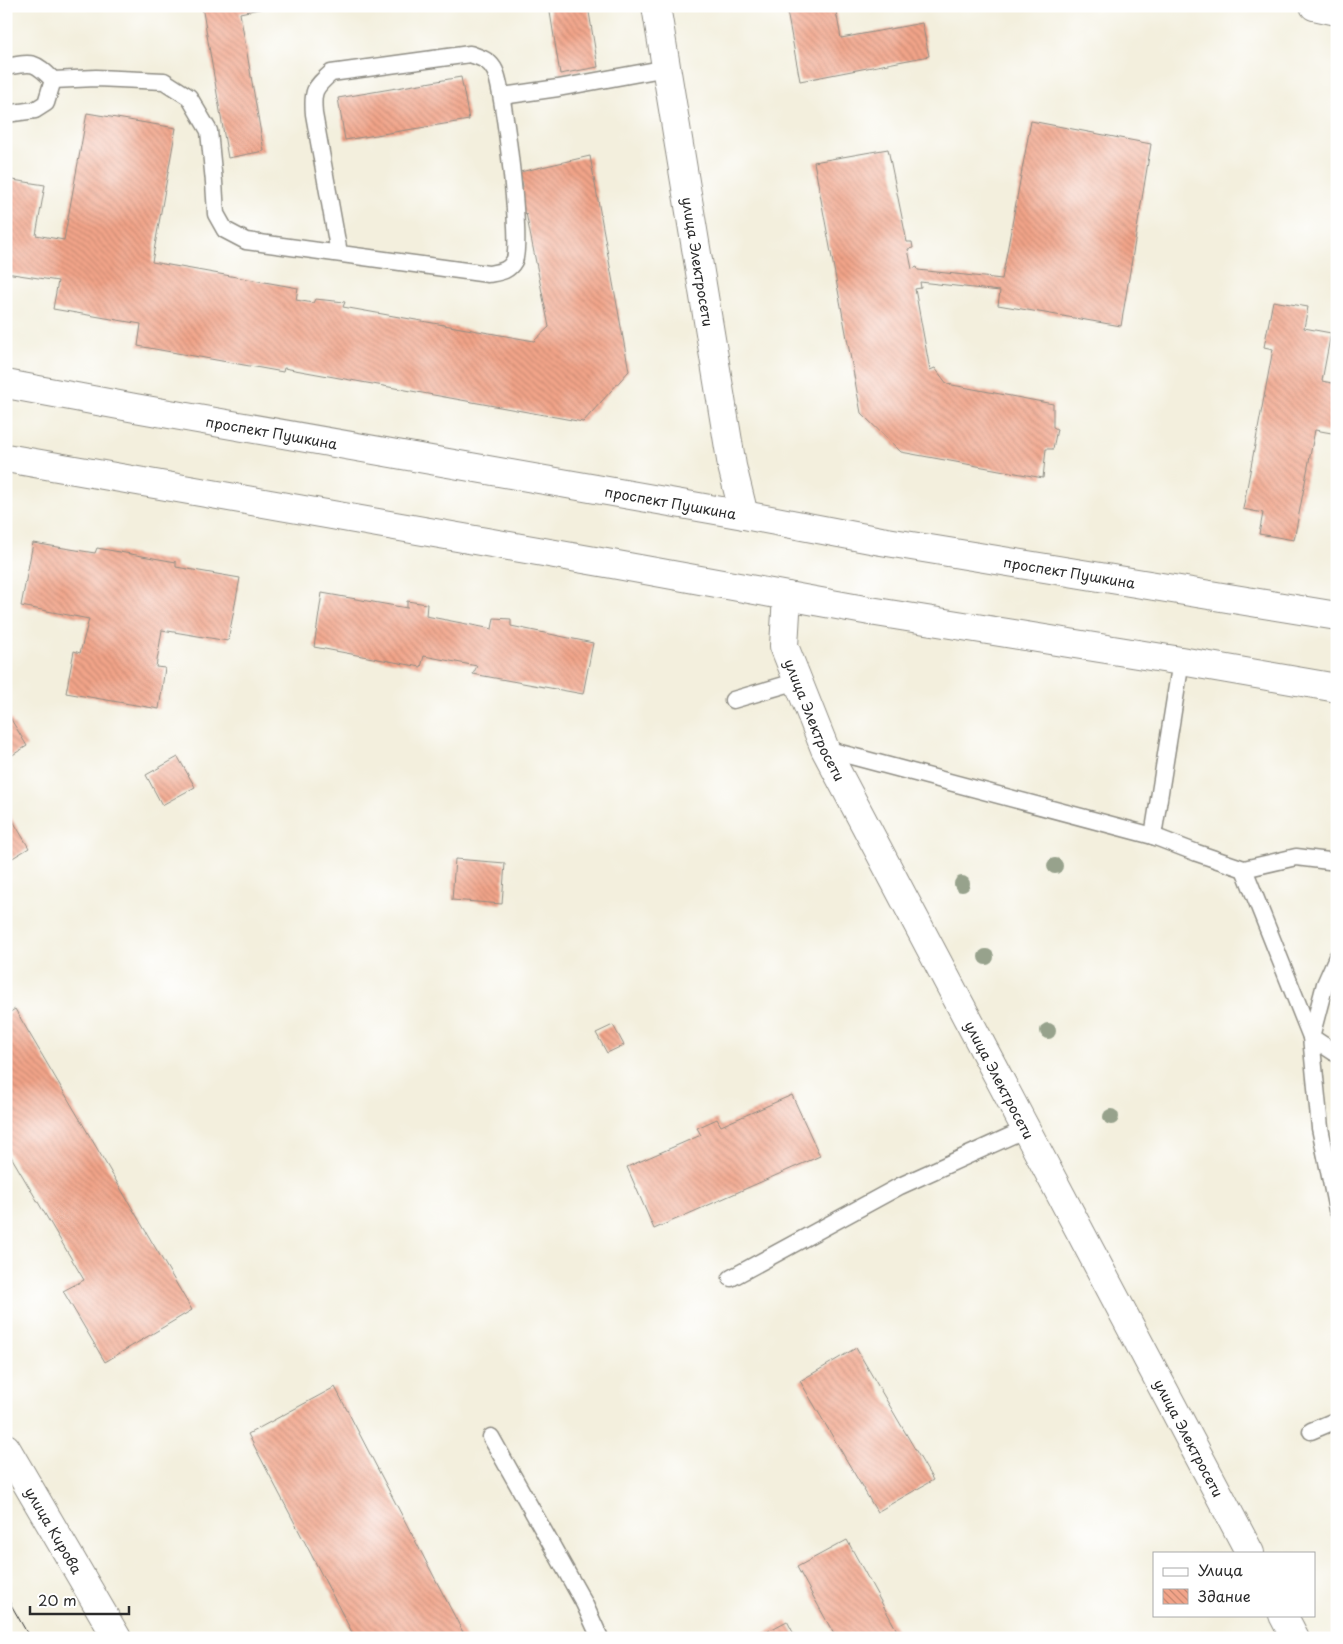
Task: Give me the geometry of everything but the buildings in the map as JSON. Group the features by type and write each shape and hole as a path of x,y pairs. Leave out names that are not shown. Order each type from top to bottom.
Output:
{"main road":[{"name":"улица Электросети","path":"656,6 732,466 744,515"},
{"path":"1314,6 1337,11"},
{"name":"проспект Пушкина","path":"6,384 881,541 1337,616"},
{"path":"6,458 602,562 870,611 1337,688"},
{"name":"улица Электросети","path":"787,596 784,646 825,749 1249,1552"},
{"name":"улица Кирова","path":"6,1448 117,1638"},
{"path":"1284,1616 1295,1638"}],"lane":[{"path":"6,67 29,63 39,66 53,80 96,78 164,81 189,97 209,131 216,214 225,230 246,241 488,274 506,271 515,260 518,242 510,152 502,96 495,70 486,59 470,54 330,73 318,84 312,96 314,114 339,253"},
{"path":"502,96 667,68"},
{"path":"6,114 35,110 46,103 53,80"},
{"path":"1153,836 1181,661"},
{"path":"733,700 798,681"},
{"path":"825,749 1153,836 1244,869 1296,857 1337,862"},
{"path":"1244,869 1312,1037 1320,1128 1337,1210"},
{"path":"1312,1037 1325,984 1337,957"},
{"path":"1312,1037 1337,1054"},
{"path":"731,1278 900,1186 1026,1129"},
{"path":"1311,1431 1337,1420"},
{"path":"491,1437 584,1603 600,1638"}],"tram line":[{"path":"6,1596 30,1638"},
{"path":"6,1634 8,1638"}]}
